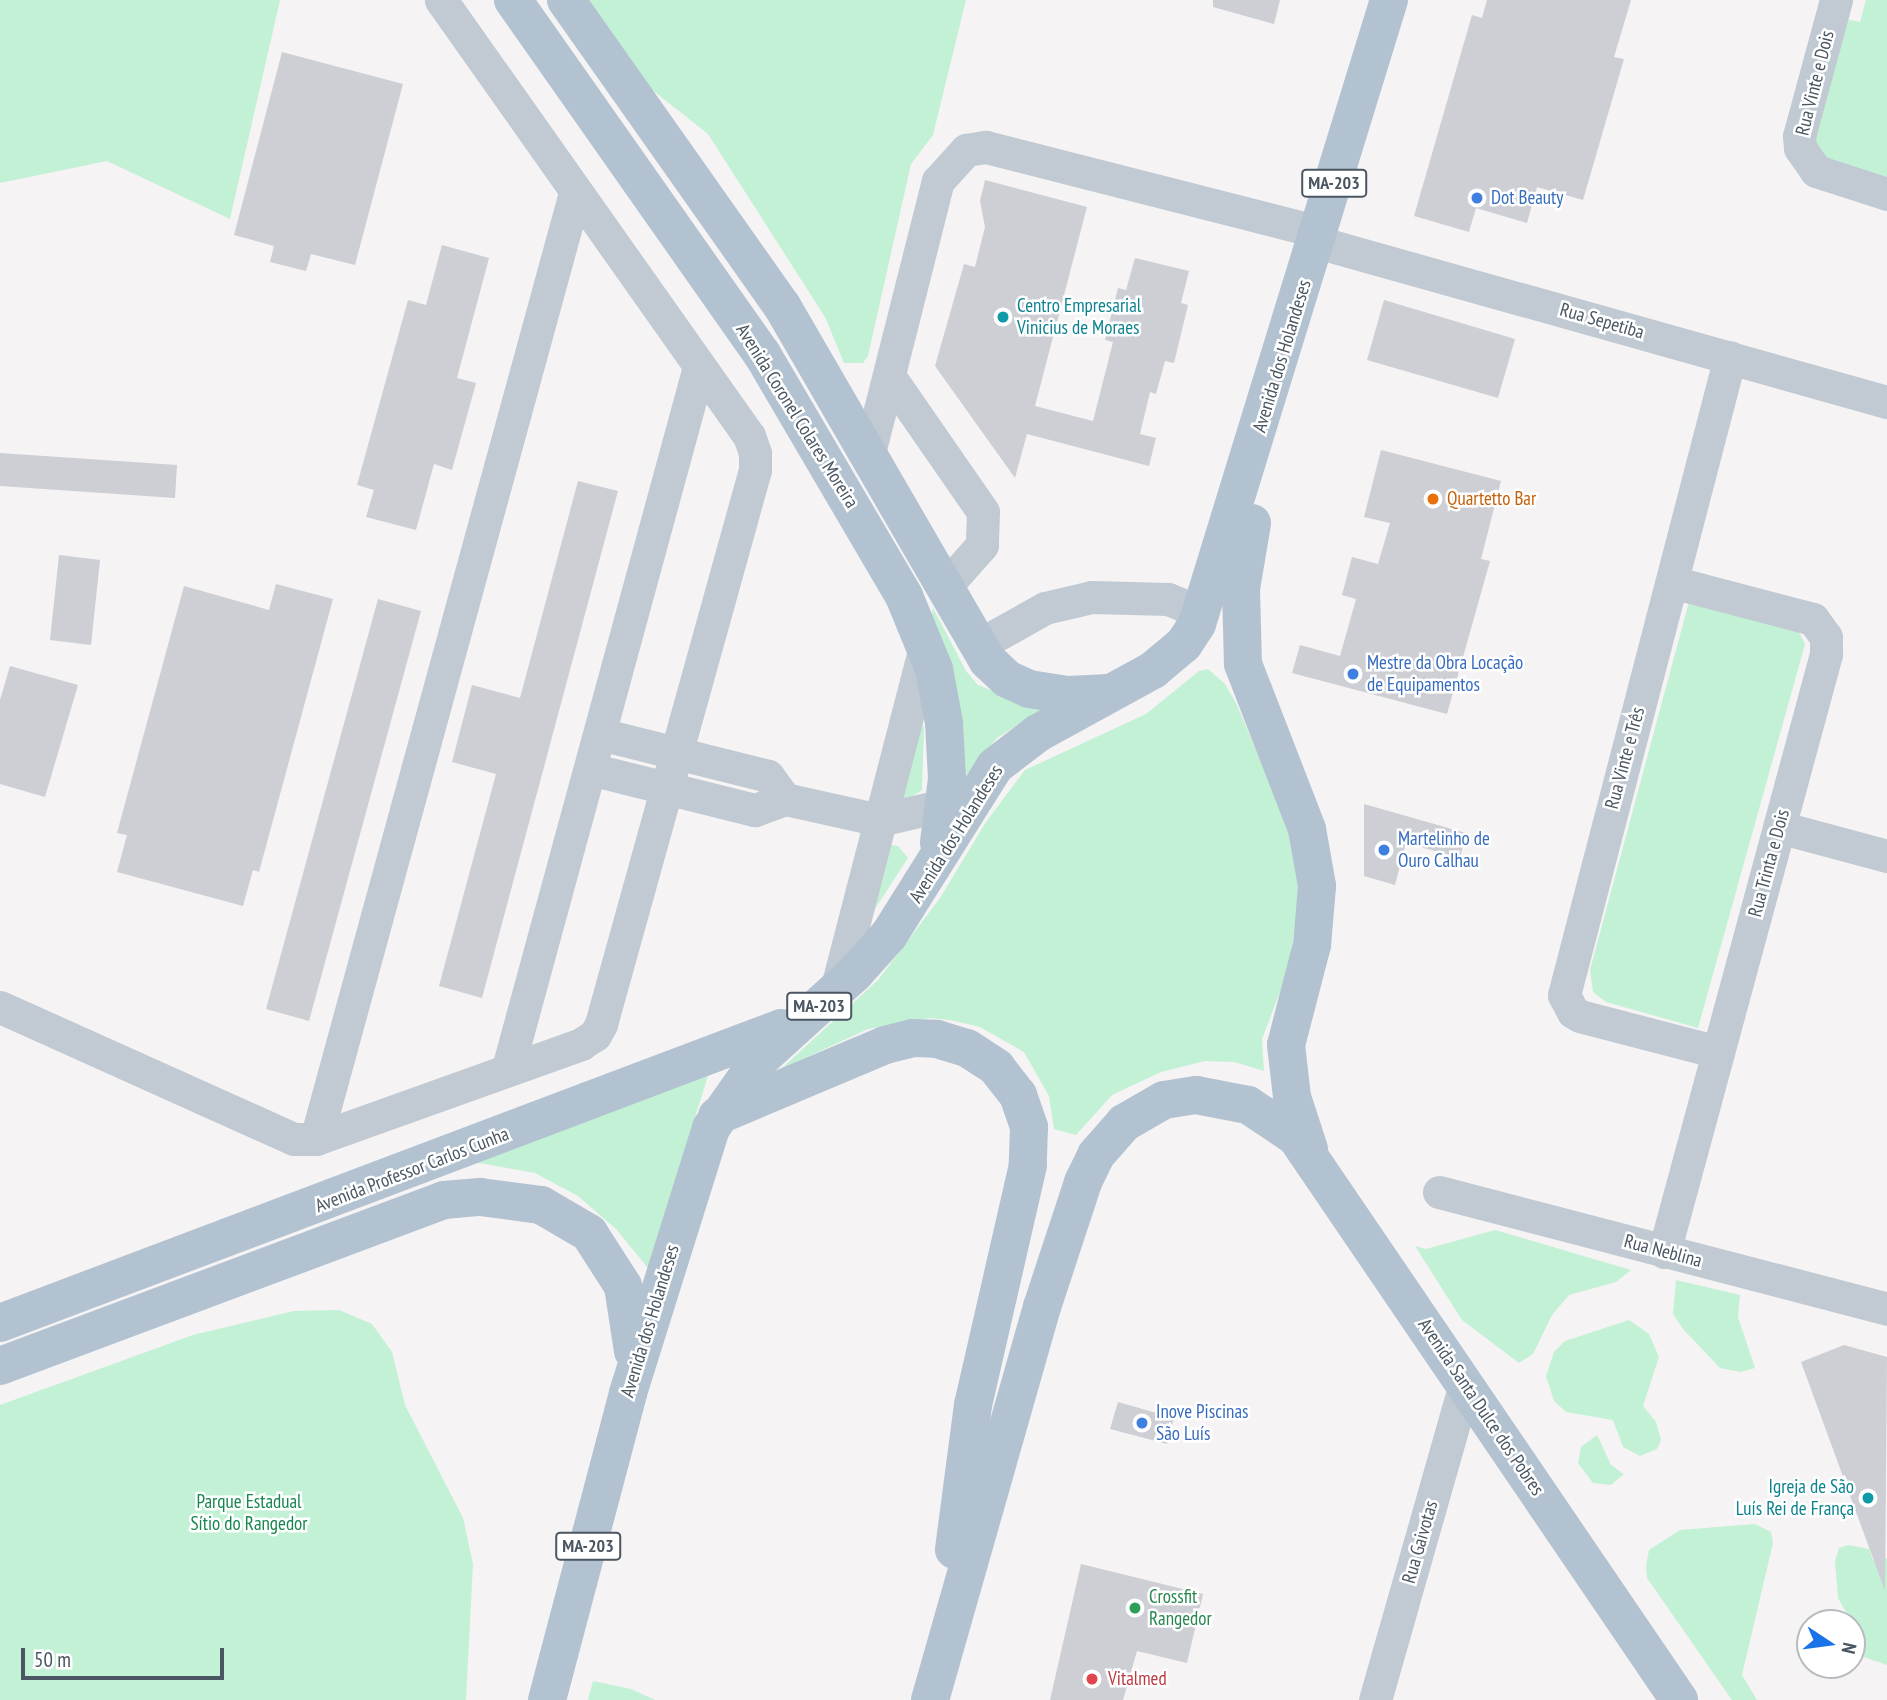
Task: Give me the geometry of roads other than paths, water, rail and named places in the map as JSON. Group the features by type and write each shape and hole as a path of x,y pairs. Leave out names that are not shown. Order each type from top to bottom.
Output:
{"main road":[{"name":"Avenida Coronel Colares Moreira","path":"513,0 762,354 867,529 926,644 959,802 927,881"},
{"name":"Avenida Coronel Colares Moreira","path":"566,0 782,306 977,646 998,672 1029,689 1068,695 1115,692"},
{"name":"Avenida dos Holandeses","path":"959,802 1021,743 1115,692 1168,659 1184,644 1202,613 1280,366 1389,0"},
{"path":"1280,366 1241,589 1240,632 1249,688 1297,799 1314,865 1315,925 1286,1045 1292,1097 1312,1158"},
{"name":"Avenida dos Holandeses","path":"547,1700 628,1392 698,1160 717,1116 758,1061 872,956 927,881"},
{"name":"Avenida Professor Carlos Cunha","path":"0,1323 765,1036 827,998"},
{"path":"717,1116 885,1045 913,1038 954,1043 983,1056 1009,1080 1025,1112 1029,1145 1026,1181 973,1405 935,1685"},
{"path":"935,1685 1069,1217 1105,1142 1124,1123 1153,1105 1207,1095 1267,1114 1288,1129 1312,1158"},
{"name":"Avenida Santa Dulce dos Pobres","path":"1312,1158 1679,1700"},
{"name":"Avenida Professor Carlos Cunha","path":"0,1366 444,1200 480,1197 551,1209 579,1225 601,1248 618,1275 630,1311 633,1350 628,1392"},
{"name":"Avenida Santa Dulce dos Pobres","path":"1649,1656 1671,1700"}],"street":[{"path":"0,1006 294,1139 316,1139 595,1035 755,470 749,436 441,0"},
{"name":"Rua Vinte e Dois","path":"1836,0 1798,136 1800,148 1815,171 1887,194"},
{"name":"Rua Sepetiba","path":"868,457 938,181 955,158 975,147 1318,237 1887,402"},
{"path":"316,1139 575,193"},
{"name":"Rua Vinte e Três","path":"1718,1052 1580,1016 1567,1004 1564,995 1730,358"},
{"path":"508,1068 699,368"},
{"path":"890,376 983,512 982,545 944,588"},
{"name":"Rua Trinta e Dois","path":"1664,1252 1826,654 1821,626 1813,619 1672,582"},
{"path":"977,646 1045,608 1092,597 1168,599 1202,613"},
{"path":"827,998 880,820 926,644"},
{"path":"600,734 768,776 785,799"},
{"path":"590,769 755,810 785,799 880,820 959,802"},
{"path":"1779,827 1887,856"},
{"name":"Rua Neblina","path":"1439,1192 1887,1309"},
{"name":"Rua Gaivotas","path":"1375,1700 1465,1384"}],"place":[{"name":"Dot Beauty","path":"1477,198"},
{"name":"Centro Empresarial Vinicius de Moraes","path":"1003,317"},
{"name":"Quartetto Bar","path":"1433,499"},
{"name":"Mestre da Obra Locação de Equipamentos","path":"1353,674"},
{"name":"Martelinho de Ouro Calhau","path":"1384,850"},
{"name":"Inove Piscinas São Luís","path":"1142,1423"},
{"name":"Igreja de São Luís Rei de França","path":"1868,1498"},
{"name":"Crossfit Rangedor","path":"1135,1608"},
{"name":"Vitalmed","path":"1092,1679"}],"park label":[{"name":"Parque Estadual Sítio do Rangedor","path":"249,1513"}]}
